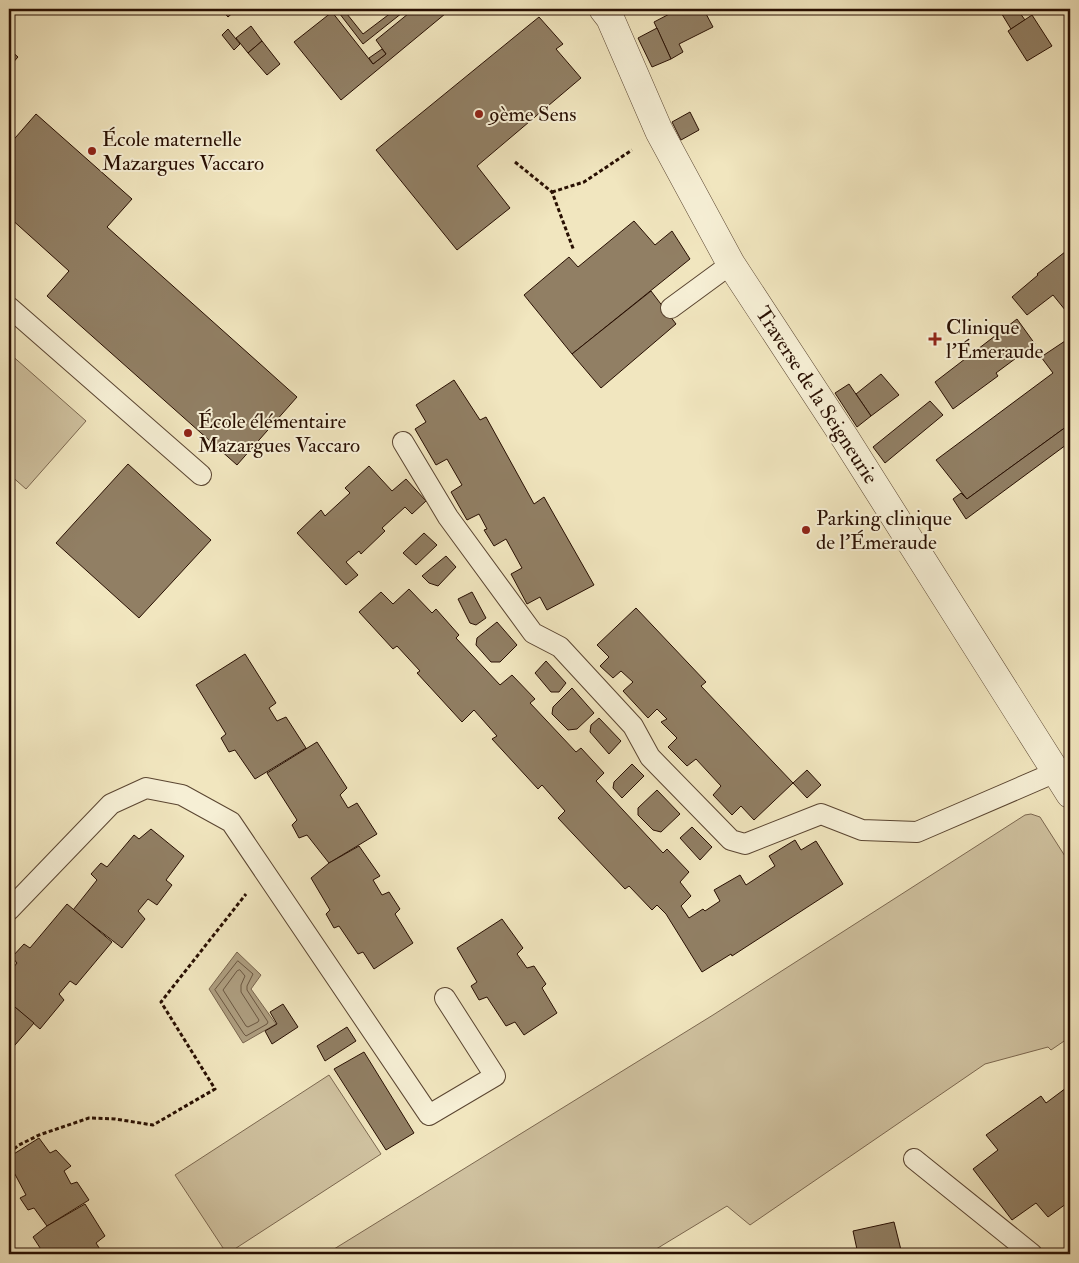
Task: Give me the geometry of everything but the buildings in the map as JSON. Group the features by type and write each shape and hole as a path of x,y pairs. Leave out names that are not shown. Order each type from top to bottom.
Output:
{"street":[{"name":"Traverse de la Seigneurie","path":"603,9 610,18 659,130 731,264 845,438 1063,783"}],"lane":[{"path":"671,308 731,264"},
{"path":"9,307 201,475"},
{"path":"403,442 448,518 533,633 560,647 633,726 650,757 731,840 745,844 821,814 862,830 917,832 1063,783"},
{"path":"9,910 111,804 146,788 182,795 231,822 429,1115 495,1076 445,998"},
{"path":"914,1160 1032,1254"}],"path":[{"path":"552,192 584,182 659,130"},
{"path":"515,162 552,192 574,251"},
{"path":"9,1153 18,1145 39,1135 89,1118 115,1119 153,1125 215,1089 161,1002 264,872"}],"shaded area":[{"path":"9,353 86,421 26,489 9,474"},
{"path":"1031,814 1040,817 1070,864 1070,1037 1051,1050 1048,1047 985,1064 750,1225 727,1206 648,1254 326,1254 713,1015 1025,815"},
{"path":"329,1075 381,1154 227,1254 175,1175"}],"water":[{"path":"237,952 261,975 251,989 276,1024 243,1043 209,989"}],"place":[{"name":"9ème Sens","path":"479,114"},
{"name":"École maternelle Mazargues Vaccaro","path":"92,151"},
{"name":"Clinique l'Émeraude","path":"935,339"},
{"name":"École élémentaire Mazargues Vaccaro","path":"188,433"},
{"name":"Parking clinique de l'Émeraude","path":"806,530"}]}
